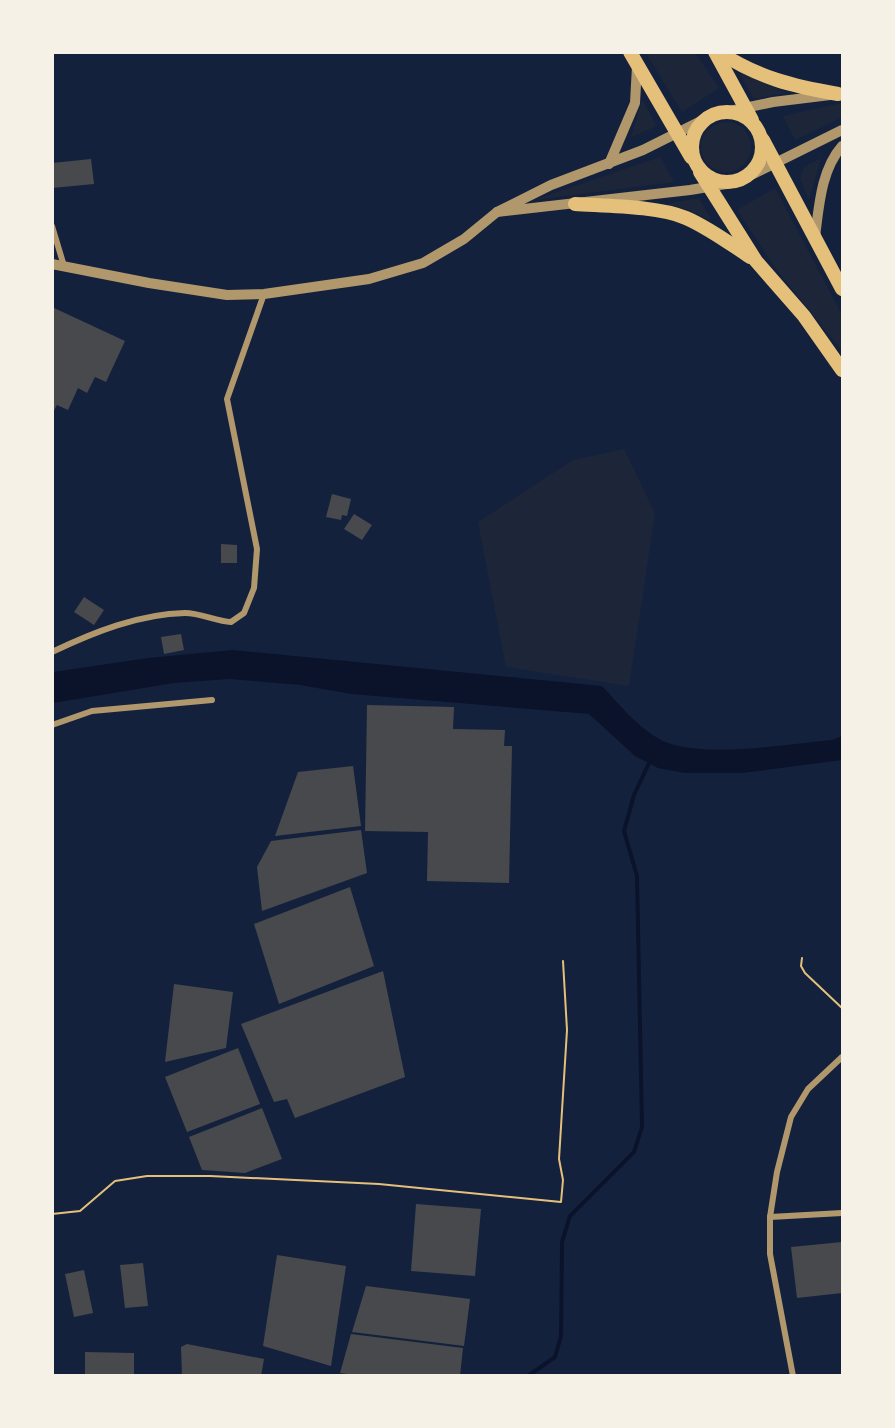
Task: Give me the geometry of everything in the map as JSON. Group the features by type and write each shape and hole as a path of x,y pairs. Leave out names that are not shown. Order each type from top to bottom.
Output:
{"highway":[{"path":"630,52 676,133 756,261 804,316 843,370"},
{"path":"717,52 743,68 792,86 840,94"},
{"path":"717,52 843,289"},
{"path":"719,113 737,113 748,119 759,133 763,150 760,162 753,172 737,181 721,182 697,167 692,151 692,140 696,129 703,121 719,113"},
{"path":"575,204 646,209 684,217 756,261"}],"street":[{"path":"609,164 635,103 637,66"},
{"path":"52,264 226,295 264,294 369,279 423,263 464,239 497,212 551,185 643,150 719,113 840,94"},
{"path":"497,212 575,204 737,181 843,130"},
{"path":"815,237 827,171 835,154 843,146"},
{"path":"52,226 64,267"},
{"path":"52,652 139,618 188,613 215,621 231,622 244,612 254,588 257,549 227,399 264,294"},
{"path":"52,725 92,711 212,700"},
{"path":"794,1376 770,1254 770,1217 777,1172 791,1117 808,1089 843,1057"},
{"path":"770,1217 843,1214"}],"path":[{"path":"802,958 801,966 805,973 843,1008"},
{"path":"52,1214 80,1211 115,1181 147,1176 379,1184 561,1202 562,1180 559,1159 567,1030 563,961"}],"shaded area":[{"path":"646,53 695,53 719,88 682,112"},
{"path":"743,73 786,93 754,99 740,75"},
{"path":"642,100 657,126 631,137"},
{"path":"842,103 842,117 795,140 783,116"},
{"path":"726,122 735,124 746,133 751,147 749,156 740,167 726,172 717,170 706,161 701,147 703,138 712,127"},
{"path":"660,157 674,182 534,200"},
{"path":"821,158 809,200 800,179 804,167"},
{"path":"775,188 842,315 842,351 776,269 737,210"},
{"path":"699,198 712,221 688,210 666,204"},
{"path":"624,449 655,513 629,686 506,667 478,522 573,460"},
{"path":"233,650 602,686 638,723 663,741 700,749 723,750 832,740 842,736 842,760 743,773 685,773 658,768 635,756 589,714 351,694 300,685 230,679 174,683 53,703 53,672 148,658"}],"building":[{"path":"91,159 94,184 52,188 52,163"},
{"path":"52,307 125,341 106,382 95,377 87,393 78,388 68,410 57,405 52,414"},
{"path":"332,494 351,499 347,516 342,515 341,520 326,517"},
{"path":"354,514 372,525 362,540 344,529"},
{"path":"221,544 237,545 237,563 221,563"},
{"path":"84,597 104,610 94,625 74,612"},
{"path":"181,634 184,650 164,654 161,637"},
{"path":"367,705 454,707 453,729 505,730 504,746 512,746 509,883 427,881 428,832 365,831"},
{"path":"353,766 361,826 275,836 298,772"},
{"path":"361,830 367,873 262,911 257,867 271,841"},
{"path":"350,887 374,966 279,1004 254,924"},
{"path":"383,971 405,1077 295,1118 287,1099 274,1102 241,1024"},
{"path":"174,984 233,992 226,1048 165,1062"},
{"path":"238,1048 260,1104 187,1132 165,1077"},
{"path":"262,1108 282,1159 245,1173 202,1170 189,1137"},
{"path":"416,1204 481,1209 475,1276 411,1271"},
{"path":"842,1242 842,1293 797,1298 791,1247"},
{"path":"277,1255 346,1266 331,1366 263,1346"},
{"path":"143,1263 148,1306 125,1308 120,1265"},
{"path":"84,1270 93,1313 74,1317 65,1274"},
{"path":"366,1286 470,1299 464,1346 352,1332"},
{"path":"351,1334 463,1348 460,1376 361,1376 340,1373"},
{"path":"187,1344 264,1359 261,1376 182,1376 181,1347"},
{"path":"85,1352 134,1353 134,1376 85,1376"}],"waterway":[{"path":"528,1376 555,1357 561,1336 562,1242 570,1216 634,1152 642,1127 637,876 624,831 634,795 650,761"}]}
